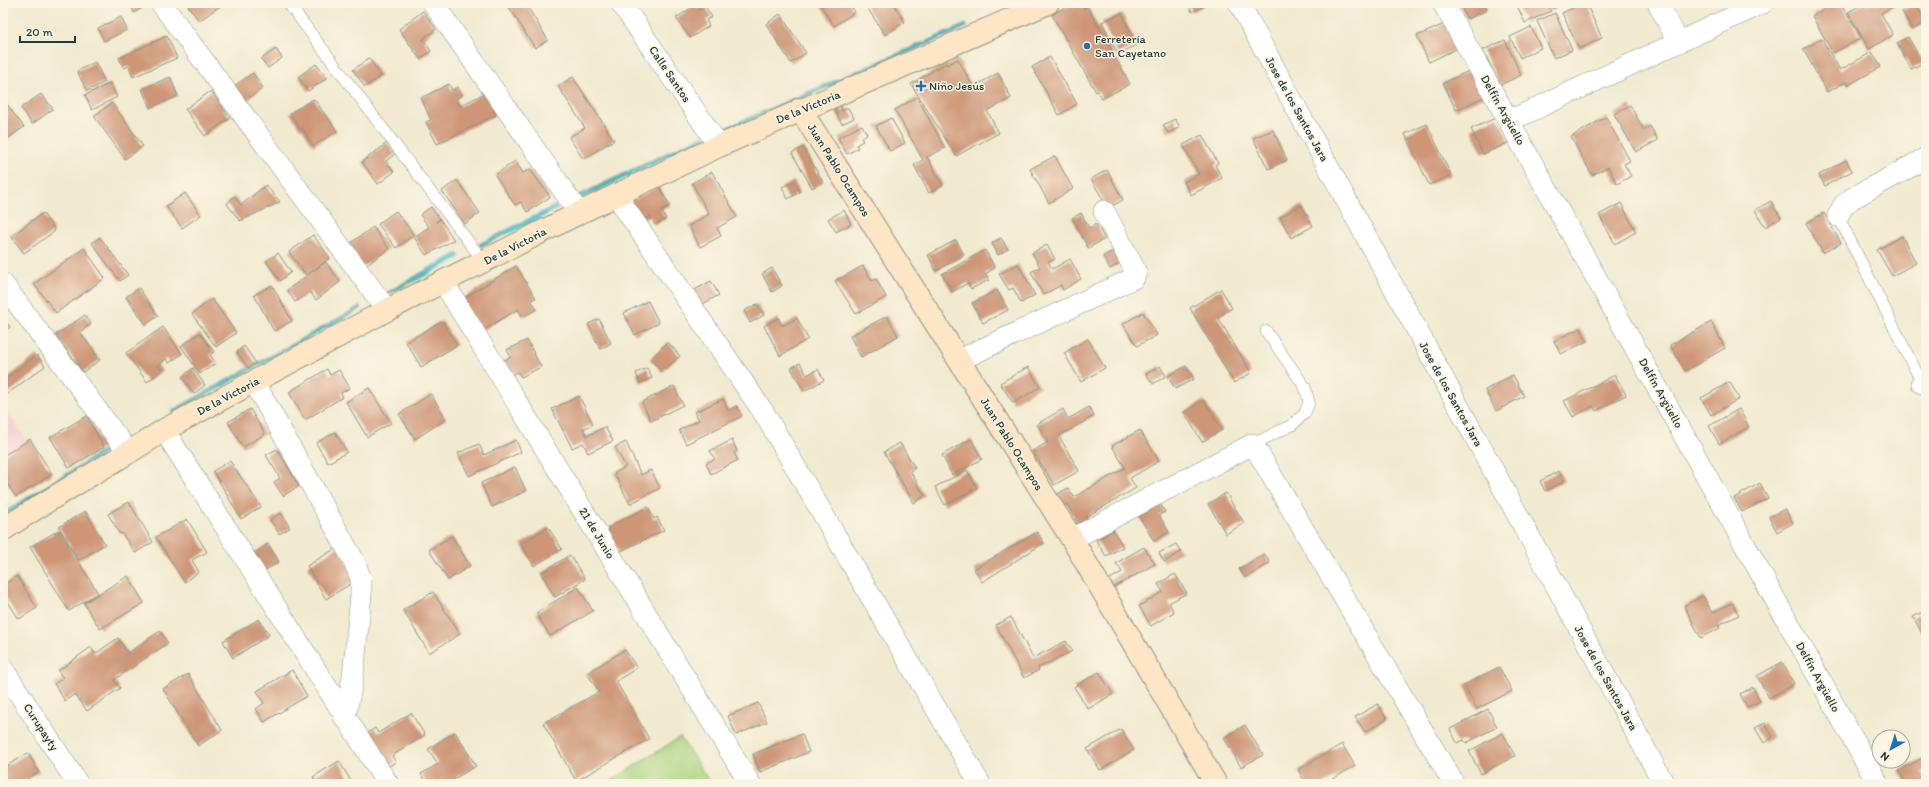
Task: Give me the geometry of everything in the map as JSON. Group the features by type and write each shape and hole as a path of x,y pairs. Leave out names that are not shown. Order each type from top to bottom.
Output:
{"main road":[{"name":"De la Victoria","path":"3,530 41,504 129,454 164,430 387,310 444,283 579,213 718,146 800,109 864,84 1048,3"},
{"name":"Juan Pablo Ocampos","path":"800,109 1072,539 1216,784"}],"street":[{"path":"161,3 387,310"},
{"path":"433,3 579,213"},
{"name":"Calle Santos","path":"622,3 718,146"},
{"name":"Jose de los Santos Jara","path":"1239,3 1664,784"},
{"name":"Delfín Argüello","path":"1443,3 1878,784"},
{"path":"1658,3 1678,42"},
{"path":"1509,121 1763,3"},
{"path":"1838,216 1843,206 1851,198 1926,158"},
{"path":"616,195 764,413 980,784"},
{"path":"959,360 1134,278 1136,272 1104,211"},
{"name":"21 de Junio","path":"444,283 750,784"},
{"path":"3,284 129,454"},
{"path":"254,382 354,561 361,579 353,676 345,718"},
{"path":"164,430 388,784"},
{"path":"1072,539 1253,444 1454,784"},
{"name":"Curupayty","path":"3,670 78,784"}],"lane":[{"path":"288,3 484,262"},
{"path":"1838,216 1925,385"},
{"path":"1253,444 1292,425 1305,413 1309,402 1305,387 1266,330"}],"shaded area":[{"path":"8,413 42,463 3,491 3,417"}],"green space":[{"path":"680,737 711,784 606,784"}],"water":[{"path":"966,24 967,27 729,130 727,127"},
{"path":"704,135 706,139 578,200 575,197"},
{"path":"515,226 516,229 481,247 479,244"},
{"path":"433,266 436,270 387,295 386,293"},
{"path":"360,306 362,308 173,414 171,411"},
{"path":"108,447 110,450 3,517 3,513"}],"building":[{"path":"130,3 148,3 149,4 134,13"},
{"path":"186,3 224,3 199,21"},
{"path":"525,3 548,40 535,48 507,4"},
{"path":"819,3 849,3 855,12 834,26"},
{"path":"870,3 893,3 905,22 885,35 866,6"},
{"name":"Ferretería San Cayetano","path":"1072,3 1081,3 1084,8 1087,6 1130,84 1102,99 1098,91 1096,92 1052,15"},
{"path":"1188,3 1210,3 1192,12"},
{"path":"1459,3 1484,3 1487,10 1467,19"},
{"path":"1516,3 1547,3 1551,11 1525,23"},
{"path":"1550,3 1566,3 1553,9"},
{"path":"1586,3 1602,38 1579,49 1562,13"},
{"path":"1835,3 1841,3 1861,38 1833,53 1812,16"},
{"path":"1865,3 1900,3 1881,13 1893,35 1869,49 1848,12"},
{"path":"1916,3 1926,23 1912,30 1902,11"},
{"path":"696,5 699,10 705,6 712,17 706,20 709,26 690,38 676,18"},
{"path":"423,11 436,29 423,39 431,51 420,59 399,29"},
{"path":"1122,13 1137,45 1118,54 1102,22"},
{"path":"1555,13 1572,50 1554,58 1537,21"},
{"path":"780,14 806,53 791,63 766,24"},
{"path":"121,17 127,30 104,41 98,28"},
{"path":"1449,22 1460,47 1429,62 1417,36"},
{"path":"1531,27 1541,48 1520,58 1510,37"},
{"path":"167,36 177,58 133,77 129,66 124,68 119,58"},
{"path":"1908,37 1923,63 1911,69 1897,43"},
{"path":"1822,39 1840,70 1872,52 1881,67 1848,85 1846,82 1827,92 1803,49"},
{"path":"1505,40 1521,75 1500,85 1483,50"},
{"path":"276,49 282,58 268,68 261,59"},
{"path":"1050,57 1077,104 1059,115 1032,67"},
{"path":"369,58 381,76 365,87 353,70"},
{"path":"958,59 973,87 998,73 1011,98 987,111 999,133 956,156 911,84 946,63 947,65"},
{"path":"95,62 105,82 87,91 77,71"},
{"path":"316,64 327,78 308,91 298,77"},
{"path":"1473,69 1486,96 1456,110 1443,83"},
{"path":"253,73 263,88 245,101 234,86"},
{"path":"170,77 178,96 150,108 142,89"},
{"path":"573,77 614,140 583,159 569,137 585,128 558,86"},
{"path":"110,83 117,97 92,110 85,95"},
{"path":"449,84 452,90 458,87 462,95 456,99 460,106 485,93 496,115 437,144 426,122 431,120 421,98"},
{"path":"211,91 230,118 205,136 185,109"},
{"path":"41,94 53,109 32,124 21,108"},
{"path":"917,97 945,148 927,157 943,185 929,193 914,165 923,160 895,110"},
{"path":"3,99 24,127 3,142"},
{"path":"314,99 337,131 313,146 302,128 300,129 290,113"},
{"path":"112,103 143,146 125,159 94,116"},
{"path":"1630,105 1644,130 1650,126 1658,140 1636,152 1614,114"},
{"path":"840,106 842,111 848,108 854,118 842,124 834,109"},
{"path":"1498,117 1510,142 1483,154 1471,129"},
{"path":"1606,117 1630,161 1624,164 1631,176 1617,184 1608,167 1592,175 1571,137"},
{"path":"891,118 905,143 890,151 876,126"},
{"path":"1175,119 1180,127 1168,133 1163,125"},
{"path":"1427,124 1451,175 1429,185 1405,134"},
{"path":"862,125 867,134 861,138 863,141 856,145 858,148 847,154 838,138"},
{"path":"1273,130 1287,160 1268,169 1253,138"},
{"path":"1202,135 1218,163 1215,165 1222,178 1191,195 1184,182 1199,174 1183,145"},
{"path":"387,143 395,154 386,161 394,172 378,184 362,162"},
{"path":"803,147 823,182 812,188 792,153"},
{"path":"1055,156 1073,189 1049,203 1030,169"},
{"path":"1846,160 1852,171 1825,186 1819,175"},
{"path":"515,161 523,173 530,169 550,197 527,212 521,202 515,205 495,175"},
{"path":"1107,170 1123,200 1108,208 1091,179"},
{"path":"712,172 737,217 717,228 721,236 700,247 689,226 709,214 692,183"},
{"path":"457,180 480,213 465,224 442,191"},
{"path":"794,181 800,192 788,199 782,187"},
{"path":"266,185 280,202 240,221 227,204 234,196 241,205"},
{"path":"659,186 670,206 661,210 666,219 655,225 650,216 641,222 630,202"},
{"path":"185,193 201,215 182,228 166,206"},
{"path":"1771,201 1781,218 1765,227 1755,210"},
{"path":"1621,203 1636,232 1615,244 1599,215"},
{"path":"1302,205 1313,226 1291,238 1280,217"},
{"path":"431,207 454,240 426,255 414,237 429,227 420,215"},
{"path":"844,210 851,224 836,232 828,219"},
{"path":"396,211 414,235 396,248 378,224"},
{"path":"43,213 55,231 24,253 11,236"},
{"path":"1081,213 1089,228 1096,224 1105,239 1088,248 1072,218"},
{"path":"1824,213 1841,243 1823,253 1806,223"},
{"path":"373,227 389,249 363,267 348,245"},
{"path":"313,235 330,258 306,275 289,252"},
{"path":"1902,236 1916,263 1892,276 1877,250"},
{"path":"100,237 128,275 120,281 92,243"},
{"path":"1001,238 1008,249 998,255 992,243"},
{"path":"956,240 964,255 936,271 928,255"},
{"path":"1047,245 1055,259 1048,262 1052,269 1070,259 1081,279 1063,290 1061,285 1043,295 1031,272 1040,267 1032,253"},
{"path":"84,248 105,278 56,313 34,284"},
{"path":"985,250 995,268 985,274 989,280 971,289 968,283 952,292 942,274"},
{"path":"1115,250 1122,262 1110,269 1103,256"},
{"path":"278,253 291,272 280,281 266,261"},
{"path":"326,262 340,282 316,300 310,292 295,302 287,290"},
{"path":"1018,264 1035,295 1021,303 1013,288 1009,290 999,274"},
{"path":"516,266 536,298 531,300 537,309 523,317 518,309 482,331 462,299"},
{"path":"863,266 872,281 876,279 886,297 856,314 835,281"},
{"path":"772,268 782,286 772,292 762,274"},
{"path":"711,281 719,295 695,308 687,294"},
{"path":"272,285 292,321 274,331 254,295"},
{"path":"139,288 158,316 146,324 126,297"},
{"path":"1221,289 1232,308 1218,317 1251,373 1234,383 1190,308"},
{"path":"997,290 1008,310 983,323 972,303"},
{"path":"212,299 236,333 216,347 192,314"},
{"path":"648,301 659,323 635,335 624,313"},
{"path":"757,304 764,315 750,323 744,311"},
{"path":"1143,312 1157,335 1137,346 1123,324"},
{"path":"85,315 91,324 80,332 100,360 83,372 56,335"},
{"path":"887,316 898,336 861,357 850,336"},
{"path":"3,318 10,327 3,332"},
{"path":"778,318 782,326 797,318 808,339 780,356 764,326"},
{"path":"599,319 611,343 600,349 588,324"},
{"path":"442,321 457,345 421,367 406,342"},
{"path":"1711,322 1725,348 1685,371 1670,345"},
{"path":"163,327 182,354 169,363 166,359 158,365 162,371 147,382 126,353"},
{"path":"1580,328 1587,341 1561,354 1554,341"},
{"path":"200,333 214,352 210,355 216,363 200,374 181,346"},
{"path":"1088,339 1105,368 1081,382 1064,353"},
{"path":"527,340 541,367 521,377 518,372 511,375 503,361 511,357 507,350"},
{"path":"668,342 680,356 662,372 650,359"},
{"path":"244,346 256,363 248,368 237,352"},
{"path":"37,355 45,366 3,397 3,381"},
{"path":"800,363 807,375 818,369 824,380 804,391 791,368"},
{"path":"1160,366 1166,376 1153,384 1146,374"},
{"path":"1186,366 1194,379 1175,389 1168,376"},
{"path":"1028,367 1040,387 1013,403 1000,383"},
{"path":"193,368 205,385 194,394 182,377"},
{"path":"647,368 652,378 640,383 636,373"},
{"path":"327,369 330,375 339,370 350,388 341,393 343,397 305,420 289,392"},
{"path":"1513,375 1524,396 1496,411 1485,390"},
{"path":"1615,375 1626,395 1596,411 1593,406 1573,417 1564,401"},
{"path":"1730,382 1739,399 1711,415 1701,398"},
{"path":"674,386 683,405 651,421 642,402"},
{"path":"369,388 391,423 367,437 346,402"},
{"path":"431,394 446,419 415,439 399,414"},
{"path":"579,396 593,424 583,429 587,436 605,427 613,441 588,453 583,443 572,448 552,409"},
{"path":"723,399 728,410 737,406 742,416 686,444 679,430 699,420 695,412"},
{"path":"1204,400 1222,430 1202,442 1184,412"},
{"path":"1089,407 1094,416 1059,436 1079,471 1054,485 1033,451 1048,442 1037,424 1063,409 1068,419"},
{"path":"250,409 265,434 243,447 228,422"},
{"path":"1739,409 1749,427 1719,444 1709,426"},
{"path":"87,416 104,447 69,468 50,437"},
{"path":"1140,430 1159,461 1130,478 1136,488 1086,517 1087,519 1078,524 1067,504 1056,511 1049,499 1068,488 1074,497 1125,468 1112,446"},
{"path":"335,432 347,452 328,463 316,443"},
{"path":"30,439 52,474 16,497 3,477 3,456"},
{"path":"971,439 982,459 952,475 942,455"},
{"path":"516,440 521,452 469,476 458,453 479,444 484,455"},
{"path":"732,440 737,451 734,453 738,460 711,474 706,463 715,459 710,451"},
{"path":"626,442 641,475 651,470 660,488 630,504 614,473 626,467 615,447"},
{"path":"900,443 915,468 910,471 925,496 914,503 884,452"},
{"path":"277,449 299,486 283,496 274,482 280,478 266,455"},
{"path":"230,461 261,507 241,519 213,471"},
{"path":"515,467 526,491 492,507 481,483"},
{"path":"967,470 977,488 945,505 935,487"},
{"path":"1559,471 1564,481 1545,491 1540,481"},
{"path":"1760,483 1768,498 1742,512 1734,498"},
{"path":"1226,493 1244,523 1226,534 1208,504"},
{"path":"3,497 8,505 3,509"},
{"path":"1158,500 1165,512 1159,515 1169,532 1154,541 1137,513"},
{"path":"129,502 153,542 135,553 122,533 120,534 108,514"},
{"path":"648,507 654,519 657,517 664,530 619,552 607,528"},
{"path":"1785,509 1793,523 1777,532 1769,517"},
{"path":"85,511 105,544 79,560 59,527"},
{"path":"281,513 290,528 279,534 270,520"},
{"path":"187,519 207,552 192,560 199,572 184,582 156,537"},
{"path":"548,527 562,549 534,566 521,544"},
{"path":"59,530 98,593 69,611 30,547"},
{"path":"1113,530 1123,547 1106,556 1096,540"},
{"path":"1037,532 1044,543 982,582 974,569"},
{"path":"452,536 470,566 448,580 429,550"},
{"path":"268,544 279,562 262,572 251,555"},
{"path":"1176,544 1181,552 1164,562 1159,553"},
{"path":"338,547 357,580 326,599 307,566"},
{"path":"1144,547 1155,564 1109,590 1105,582 1122,572 1116,563"},
{"path":"1264,554 1270,563 1245,578 1239,569"},
{"path":"570,555 585,579 555,597 541,573"},
{"path":"1175,574 1187,593 1169,603 1174,612 1151,626 1139,606 1163,592 1158,584"},
{"path":"17,576 37,608 19,619 3,594 3,585"},
{"path":"128,576 144,603 100,629 84,603"},
{"path":"578,587 593,611 550,636 536,613"},
{"path":"433,592 460,634 429,653 403,610"},
{"path":"1703,596 1712,613 1732,603 1739,615 1718,625 1720,628 1701,638 1684,606"},
{"path":"1926,610 1926,640 1913,617"},
{"path":"1011,617 1033,658 1066,641 1072,651 1038,668 1039,670 1024,678 996,625"},
{"path":"259,619 269,635 233,658 223,641"},
{"path":"160,631 168,643 114,680 120,688 87,711 75,694 65,701 54,684 63,678 58,671 91,647 95,654 118,638 128,653"},
{"path":"625,650 637,668 616,681 649,739 576,781 543,723 599,692 587,673"},
{"path":"1782,662 1794,684 1769,698 1757,676"},
{"path":"1499,667 1512,691 1477,709 1464,685"},
{"path":"292,670 307,696 264,722 256,709 264,703 257,691"},
{"path":"1099,672 1113,694 1088,709 1074,687"},
{"path":"188,674 222,730 198,746 163,689"},
{"path":"1753,687 1760,701 1747,707 1740,694"},
{"path":"758,703 767,722 736,735 728,716"},
{"path":"1378,704 1387,719 1365,732 1355,717"},
{"path":"1488,709 1497,727 1466,743 1464,740 1457,743 1450,729"},
{"path":"411,713 425,735 392,756 396,762 382,770 361,737 375,728 378,733"},
{"path":"1765,723 1773,737 1764,743 1755,728"},
{"path":"1245,725 1263,755 1241,767 1224,738"},
{"path":"1121,729 1134,750 1100,770 1087,749"},
{"path":"455,732 476,766 445,784 427,784 421,774 438,764 428,749"},
{"path":"1503,733 1515,756 1481,774 1469,751"},
{"path":"802,734 809,752 760,772 753,754"},
{"path":"1342,744 1355,766 1324,784 1306,784 1298,770"},
{"path":"28,753 39,772 19,784 3,784 3,768"},
{"path":"1926,756 1926,771 1922,773 1926,782 1922,784 1907,784 1899,771 1903,769 1911,769 1911,764"},
{"path":"339,761 352,783 317,784 313,777"}],"waterway":[{"path":"509,231 555,208"},
{"path":"429,271 457,256"}],"place":[{"name":"Ferretería San Cayetano","path":"1087,46"},
{"name":"Niño Jesús","path":"921,86"}]}
